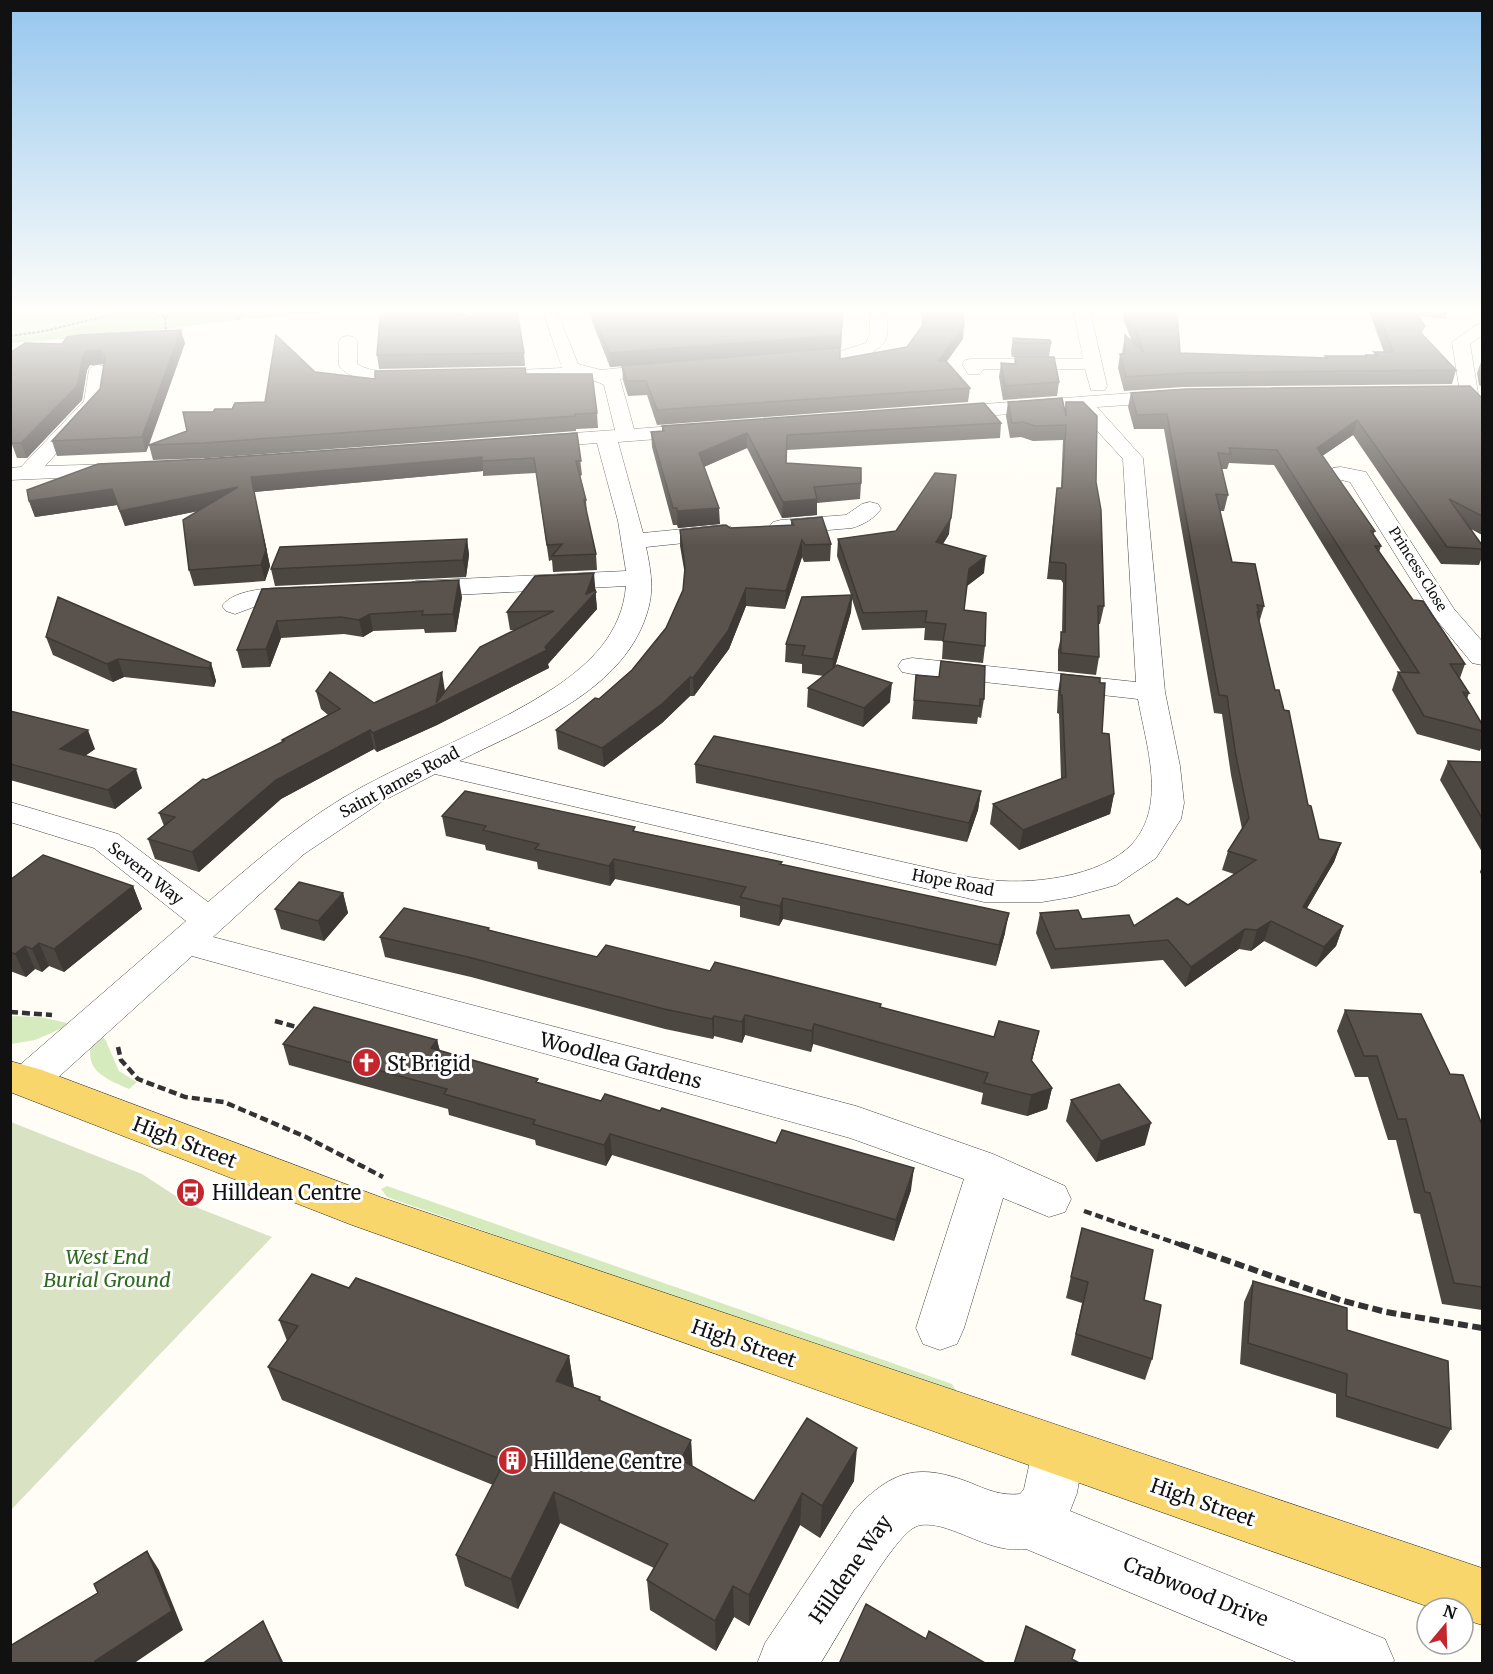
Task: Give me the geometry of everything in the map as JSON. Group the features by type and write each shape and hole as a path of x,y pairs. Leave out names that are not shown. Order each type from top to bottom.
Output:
{"main road":[{"name":"High Street","path":"19,1078 368,1212 1482,1597"}],"street":[{"path":"10,493 93,402 95,389"},
{"name":"Saint James Road","path":"19,1078 90,1025 292,847 372,794 527,717 573,690 610,654 625,632 638,603 639,578 616,436 613,389"},
{"name":"Hope Road","path":"431,764 684,824 984,891 1042,891 1104,877 1128,864 1143,851 1165,819 1168,803 1165,766 1151,692 1133,458 1096,401 1097,389"},
{"path":"1449,391 1476,396"},
{"path":"920,414 1194,395"},
{"path":"510,444 716,429"},
{"path":"28,473 136,469"},
{"name":"Princess Close","path":"1350,475 1376,501 1444,613 1482,657"},
{"path":"633,541 864,520"},
{"path":"394,590 639,578"},
{"path":"235,606 259,597 325,594"},
{"path":"912,666 1151,692"},
{"name":"Severn Way","path":"10,812 106,841 198,932"},
{"name":"Woodlea Gardens","path":"198,932 861,1111 1049,1199"},
{"path":"940,1328 988,1171"},
{"path":"1026,1521 1040,1513 1048,1498 1058,1452"},
{"name":"Hilldene Way","path":"786,1664 874,1528 890,1511 905,1501 928,1497 946,1500 991,1518 1011,1523 1026,1521"},
{"name":"Crabwood Drive","path":"1026,1521 1367,1662"}],"path":[{"path":"10,1012 42,1013 90,1025 111,1036 117,1045 121,1060 138,1078 185,1097 225,1102 306,1137 388,1180"},
{"path":"275,1021 300,1028"},
{"path":"1049,1199 1340,1300 1386,1312 1482,1328"}],"green space":[{"path":"11,1016 40,1017 72,1024 35,1040 11,1044"},
{"path":"96,1034 105,1039 119,1071 137,1082 129,1089 96,1070 90,1055"},
{"name":"West End Burial Ground","path":"11,1122 142,1174 188,1204 272,1237 11,1510"},
{"path":"387,1186 952,1384 957,1392 670,1296 387,1197 381,1189"}],"building":[{"path":"10,389 74,389 21,443 12,443 10,439"},
{"path":"100,389 159,389 142,437 52,441"},
{"path":"267,389 594,389 597,413 204,443 149,445 187,431 183,412 213,412 215,409 232,409 235,403 265,402"},
{"path":"649,389 954,389 657,410"},
{"path":"1184,389 1473,389 1482,398 1482,516 1449,499 1482,545 1482,549 1447,547 1357,420 1317,448 1375,531 1371,531 1381,546 1375,546 1413,600 1423,601 1465,664 1450,664 1469,693 1463,692 1482,724 1482,731 1424,716 1398,672 1419,673 1277,450 1229,448 1231,454 1218,453 1228,495 1216,494 1232,562 1255,564 1264,606 1257,605 1259,612 1257,612 1275,690 1279,690 1284,710 1289,711 1308,805 1311,806 1319,839 1341,843 1303,907 1343,926 1324,947 1271,921 1257,930 1245,929 1191,967 1168,940 1055,949 1040,913 1078,910 1082,919 1129,915 1134,926 1177,898 1188,905 1256,860 1228,851 1249,818 1227,696 1219,695 1167,414 1137,415 1131,393"},
{"path":"1062,398 1066,416 1066,402 1083,402 1097,416 1096,482 1101,510 1104,606 1098,606 1099,657 1061,653 1061,632 1065,632 1066,565 1050,562 1057,488 1062,488 1066,425 1035,426 1023,422 1012,423 1008,402"},
{"path":"984,403 1001,423 787,435 786,463 861,468 861,483 814,487 817,499 783,502 747,433 699,453 719,508 677,511 677,508 673,508 651,432 664,431 662,426"},
{"path":"577,433 581,461 576,461 596,554 552,556 562,544 547,545 534,458 482,461 482,457 251,477 266,550 261,565 189,570 183,520 238,487 120,511 112,489 29,501 27,490 98,464 204,459"},
{"path":"935,473 956,475 951,518 936,542 986,556 969,569 964,610 986,613 985,646 943,641 946,624 925,622 927,611 863,613 838,539 896,531"},
{"path":"822,517 831,544 805,545 802,540 786,591 746,588 728,631 693,678 690,677 662,704 602,748 556,730 595,698 599,699 632,670 666,628 683,590 685,568 680,530 726,525 730,528 794,525 791,520"},
{"path":"467,539 463,560 271,569 280,547"},
{"path":"594,573 586,594 595,590 596,592 545,647 547,650 434,706 373,733 370,730 276,780 192,852 148,839 175,817 159,813 203,779 206,780 284,741 282,740 340,709 316,691 330,672 374,703 442,672 436,703 480,647 554,611 507,612 535,576"},
{"path":"459,580 453,614 422,615 423,611 370,614 359,620 341,617 277,621 266,649 237,650 262,589"},
{"path":"852,595 833,659 802,655 805,646 786,644 802,597"},
{"path":"58,597 211,663 209,668 118,659 107,664 46,637"},
{"path":"941,661 985,666 984,699 980,699 980,706 914,700 916,675 939,677"},
{"path":"837,665 892,683 864,708 808,688"},
{"path":"1061,674 1100,678 1100,683 1105,683 1102,733 1109,734 1114,794 1023,830 993,804 1066,777 1062,695 1060,695"},
{"path":"10,711 88,730 60,749 136,769 108,790 10,764"},
{"path":"714,736 981,791 969,823 695,764"},
{"path":"1448,761 1482,762 1482,818"},
{"path":"465,791 635,827 633,831 782,862 780,864 1009,913 999,945 783,898 780,906 740,897 746,887 614,859 609,866 535,849 539,844 483,830 486,826 442,816"},
{"path":"43,855 133,886 54,949 39,943 32,949 25,946 15,954 10,952 10,880"},
{"path":"299,882 343,893 318,921 275,909"},
{"path":"404,908 597,957 606,945 710,971 715,962 881,1004 880,1007 994,1037 999,1021 1039,1031 1031,1060 1052,1088 1031,1095 984,1083 988,1073 814,1024 812,1031 745,1015 742,1022 714,1016 712,1019 664,1009 468,957 380,937"},
{"path":"314,1007 437,1040 431,1048 538,1079 536,1082 601,1101 605,1094 660,1111 662,1108 776,1143 782,1130 914,1168 896,1220 610,1134 604,1145 533,1124 535,1120 444,1094 447,1089 283,1044"},
{"path":"1345,1010 1421,1014 1450,1074 1463,1075 1482,1125 1482,1287 1454,1283 1430,1193 1425,1192 1406,1119 1398,1119 1377,1056 1364,1056"},
{"path":"1119,1084 1151,1123 1101,1141 1071,1100"},
{"path":"1082,1228 1153,1250 1144,1300 1161,1305 1152,1359 1076,1334 1088,1282 1071,1277"},
{"path":"312,1274 349,1288 356,1278 569,1356 556,1381 600,1397 599,1400 691,1440 681,1460 754,1501 807,1418 857,1448 822,1506 802,1493 749,1595 733,1586 715,1621 647,1580 668,1544 554,1492 511,1579 456,1555 505,1461 268,1367 298,1326 279,1320"},
{"path":"1253,1281 1347,1308 1347,1330 1448,1361 1451,1429 1346,1396 1347,1374 1248,1343"},
{"path":"147,1551 172,1611 95,1661 95,1664 10,1664 10,1646 98,1593 94,1584"},
{"path":"866,1604 926,1639 929,1631 987,1664 839,1664"},
{"path":"263,1621 282,1664 202,1664"},
{"path":"1026,1626 1075,1650 1072,1659 1081,1664 1014,1664"}],"place":[{"name":"St Brigid","path":"366,1063"},
{"name":"Hilldean Centre","path":"191,1192"},
{"name":"Hilldene Centre","path":"512,1461"}]}
